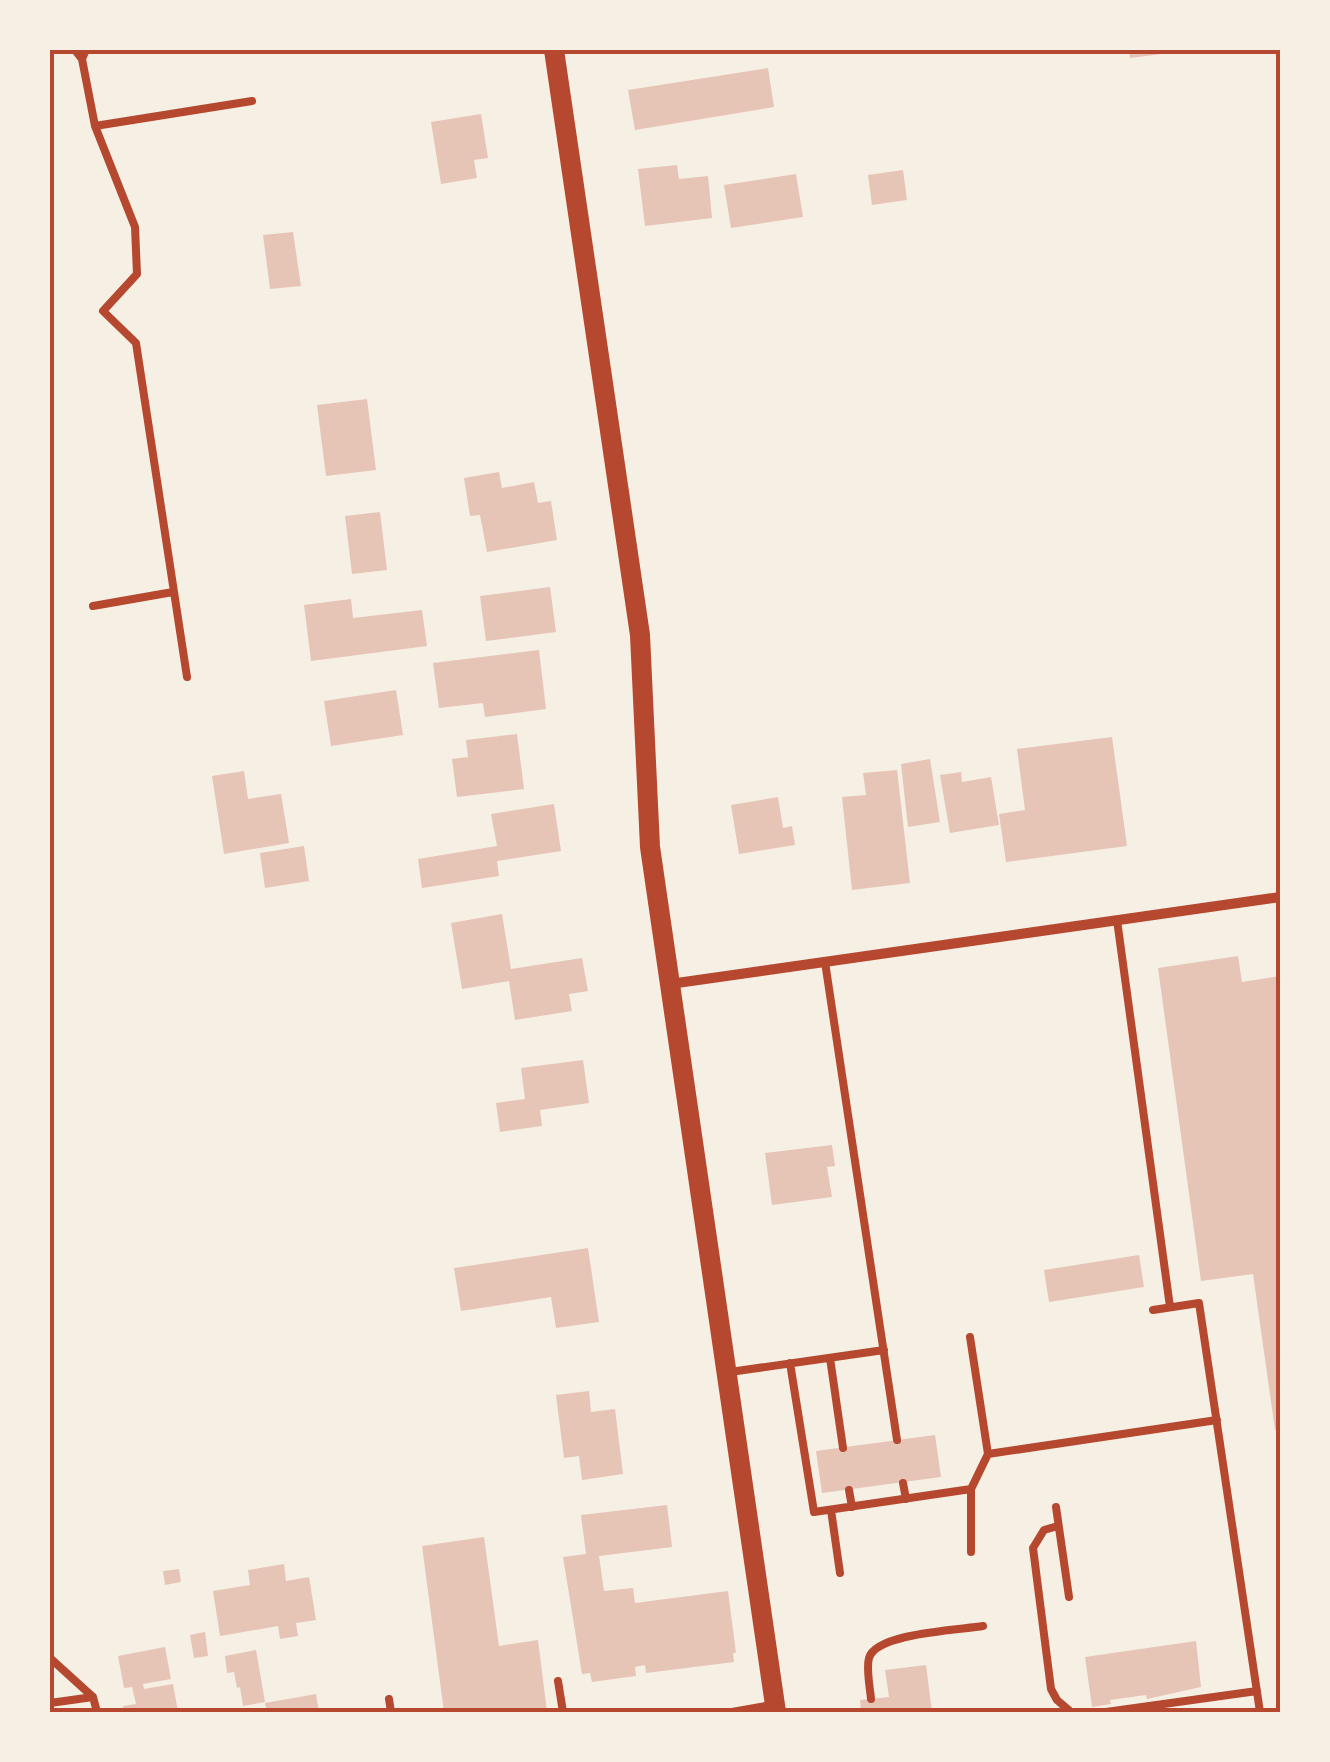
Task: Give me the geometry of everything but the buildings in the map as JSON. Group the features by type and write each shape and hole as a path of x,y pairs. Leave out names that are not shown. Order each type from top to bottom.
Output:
{"main road":[{"path":"554,50 640,635 650,847 668,984 776,1708"}],"street":[{"path":"668,984 1280,897"}],"lane":[{"path":"75,50 84,55 95,126 135,227 137,274 103,311 136,343 187,676"},
{"path":"95,126 252,101"},
{"path":"93,606 173,592"},
{"path":"1117,920 1170,1307"},
{"path":"825,962 897,1440"},
{"path":"1153,1310 1199,1303 1260,1712"},
{"path":"970,1337 988,1454 971,1489 971,1552"},
{"path":"726,1373 884,1350"},
{"path":"830,1358 843,1448"},
{"path":"790,1364 814,1512 971,1489"},
{"path":"988,1454 1217,1420"},
{"path":"904,1482 906,1499"},
{"path":"849,1490 852,1507"},
{"path":"1056,1507 1069,1597"},
{"path":"831,1510 840,1573"},
{"path":"1058,1526 1044,1530 1034,1548 1052,1688 1057,1700 1071,1712"},
{"path":"871,1699 869,1659 876,1648 894,1639 983,1626"},
{"path":"50,1658 93,1698 97,1712"},
{"path":"558,1680 563,1712"},
{"path":"1106,1712 1256,1691"},
{"path":"50,1703 93,1698"},
{"path":"389,1698 390,1712"},
{"path":"732,1712 776,1708"}]}
